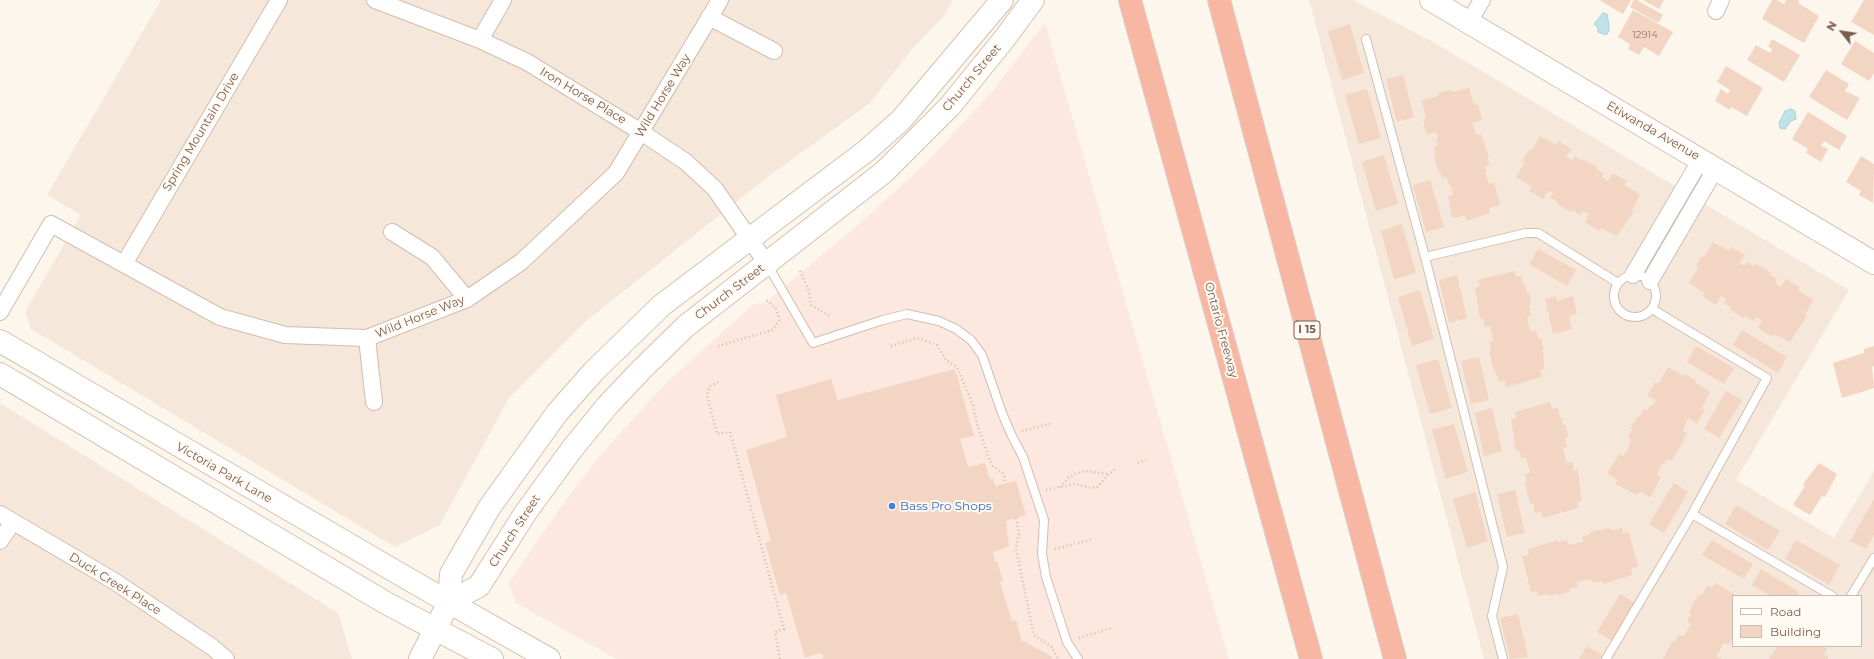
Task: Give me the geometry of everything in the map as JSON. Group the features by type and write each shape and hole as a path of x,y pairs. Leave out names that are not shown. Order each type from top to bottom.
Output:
{"highway":[{"name":"Ontario Freeway","path":"1130,0 1312,659"},
{"name":"I 15","path":"1219,0 1395,659"}],"main road":[{"path":"420,659 437,629 449,602 451,574 489,508 557,413 594,371 662,305 866,150 901,120 1002,0"},
{"name":"Church Street","path":"449,602 479,586 526,512 572,449 622,391 686,326 884,172 950,106 1005,38 1033,0"},
{"name":"Etiwanda Avenue","path":"1431,0 1874,262"},
{"name":"Victoria Park Lane","path":"0,341 122,414 549,659"},
{"path":"0,374 386,603 492,659"}],"street":[{"name":"Spring Mountain Drive","path":"124,264 279,0"},
{"name":"Iron Horse Place","path":"375,0 480,40 527,62 641,132 686,162 715,189 767,264"},
{"path":"480,40 503,0"},
{"name":"Wild Horse Way","path":"0,312 51,224 220,317 285,335 367,338 467,299 521,262 616,173 720,0"},
{"path":"1469,22 1482,0"},
{"path":"709,17 774,51"},
{"path":"1633,274 1708,164"},
{"path":"1650,281 1708,164"},
{"path":"392,232 432,257 467,299"},
{"path":"367,338 374,402"},
{"path":"0,541 6,518"},
{"name":"Duck Creek Place","path":"6,518 114,581 212,647 226,659"}],"lane":[{"path":"1366,39 1425,257 1503,567 1492,616 1503,659"},
{"path":"1425,257 1526,233 1538,233 1618,283"},
{"path":"767,264 813,343 883,320 907,314 939,321 956,329 971,340 982,355 1005,420 1023,457 1044,520 1042,554 1046,577 1067,642 1078,659"},
{"path":"1633,274 1640,275 1650,281 1656,294 1652,309 1642,316 1630,317 1619,311 1614,300 1615,288 1622,278 1633,274"},
{"path":"1606,659 1692,514 1767,378 1652,309"},
{"path":"1692,514 1830,595"},
{"path":"1852,595 1874,558"}],"path":[{"path":"800,271 809,292 811,305 830,316"},
{"path":"718,346 772,330 778,321 778,314 775,307 765,299"},
{"path":"891,346 917,338 937,345 946,360 957,367 973,405 977,424 993,466 1004,474 1005,484"},
{"path":"718,382 709,387 707,395 717,434 730,432 784,629 775,632 780,659"},
{"path":"1022,431 1053,423"},
{"path":"1138,463 1146,460"},
{"path":"1046,490 1074,484 1091,488 1097,487 1108,474 1115,469"},
{"path":"1059,487 1069,477 1077,473 1086,471 1108,474"},
{"path":"1016,518 1019,534 1016,549 1034,635 1052,647 1058,659"},
{"path":"1055,549 1093,539"},
{"path":"1078,638 1111,628"}],"shaded area":[{"path":"161,0 953,0 944,16 913,48 870,103 769,176 586,321 509,398 440,525 395,547 31,329 25,312 81,215 47,195"},
{"path":"1309,0 1353,0 1435,43 1849,290 1736,480 1834,538 1874,471 1874,659 1484,659"},
{"path":"1045,23 1229,659 617,659 516,603 509,583 565,501 603,452 665,384 754,304 765,303 868,216 930,159 995,88"},
{"path":"0,403 338,613 352,659 0,659"}],"water":[{"path":"1603,13 1607,14 1609,26 1609,31 1606,35 1598,32 1598,28 1594,24"},
{"path":"1791,109 1795,111 1796,119 1791,121 1785,129 1780,128 1779,123 1785,111"}],"building":[{"path":"1599,0 1631,0 1623,14"},
{"path":"1634,0 1637,0 1663,15 1658,23 1630,7"},
{"path":"1643,0 1664,0 1659,9"},
{"path":"1772,0 1777,0 1784,4 1786,0 1799,0 1798,3 1819,16 1804,43 1762,19"},
{"path":"1864,0 1874,0 1874,35 1851,22"},
{"path":"1633,10 1673,32 1659,56 1644,47 1639,55 1628,49 1630,44 1618,37"},
{"path":"1350,24 1364,73 1342,80 1328,31"},
{"path":"1772,39 1800,55 1784,82 1747,60 1756,45 1770,53 1772,49 1768,46"},
{"path":"1855,41 1874,53 1874,73 1869,81 1841,64"},
{"path":"1726,66 1763,88 1747,116 1731,107 1730,110 1715,101 1721,89 1728,94 1730,90 1717,82"},
{"path":"1826,70 1849,84 1845,91 1860,98 1847,120 1809,97"},
{"path":"1403,75 1414,117 1397,122 1386,79"},
{"path":"1469,88 1474,105 1478,104 1482,120 1472,123 1477,135 1481,134 1489,157 1489,165 1485,166 1487,172 1485,173 1489,184 1494,183 1500,205 1489,208 1490,213 1466,221 1465,215 1454,218 1452,217 1448,196 1452,195 1452,189 1446,177 1442,178 1440,171 1438,171 1434,156 1436,155 1434,147 1438,146 1436,140 1438,139 1436,132 1427,135 1423,120 1426,119 1422,100 1439,96 1438,93 1451,90 1452,92"},
{"path":"1367,89 1381,138 1359,144 1345,95"},
{"path":"1808,112 1847,136 1839,150 1824,141 1821,146 1828,149 1821,162 1806,153 1808,149 1792,139"},
{"path":"1540,136 1556,145 1558,141 1572,149 1566,157 1572,160 1575,156 1582,161 1583,159 1597,167 1596,169 1604,173 1602,177 1608,181 1613,173 1627,181 1624,185 1640,194 1632,210 1634,211 1617,236 1601,228 1599,231 1585,222 1589,214 1583,211 1580,215 1557,204 1558,202 1550,197 1553,193 1548,191 1543,199 1529,191 1532,187 1516,177 1525,162 1522,161 1529,150 1531,151"},
{"path":"1384,155 1398,204 1376,211 1362,162"},
{"path":"1861,156 1874,164 1873,203 1859,195 1861,191 1846,182"},
{"path":"1430,180 1444,227 1426,232 1413,185"},
{"path":"1402,224 1416,273 1394,279 1381,231"},
{"path":"1713,242 1729,251 1731,247 1745,255 1739,263 1745,266 1747,262 1755,266 1756,264 1770,272 1769,274 1777,279 1775,283 1781,287 1786,279 1800,287 1798,290 1813,300 1805,315 1807,316 1790,342 1774,334 1772,337 1758,328 1762,320 1756,317 1753,321 1730,310 1731,308 1724,303 1726,299 1721,296 1716,305 1702,296 1705,293 1689,283 1698,268 1696,266 1702,256 1704,257"},
{"path":"1538,249 1576,270 1567,286 1529,264"},
{"path":"1514,271 1516,277 1521,276 1524,286 1526,285 1527,293 1529,293 1531,315 1527,317 1530,331 1536,330 1538,339 1541,338 1544,350 1542,350 1545,358 1543,359 1545,369 1540,370 1542,377 1506,387 1505,380 1499,382 1492,364 1489,352 1491,351 1489,342 1493,341 1490,326 1485,327 1483,319 1480,319 1475,288 1480,286 1478,280"},
{"path":"1457,275 1467,318 1449,323 1439,280"},
{"path":"1420,290 1434,339 1412,346 1398,297"},
{"path":"1556,296 1557,301 1573,296 1577,314 1569,316 1572,329 1553,334 1545,299"},
{"path":"1742,330 1787,357 1778,373 1733,345"},
{"path":"1696,346 1734,368 1724,384 1687,362"},
{"path":"1874,346 1874,366 1872,367 1874,388 1842,398 1833,363 1864,353 1864,349"},
{"path":"1479,357 1489,400 1471,404 1461,361"},
{"path":"1438,359 1452,408 1430,414 1416,365"},
{"path":"1668,367 1684,376 1685,374 1696,380 1695,382 1710,392 1702,408 1705,410 1697,424 1688,418 1683,431 1687,433 1683,440 1684,441 1671,461 1667,459 1664,465 1662,463 1657,475 1661,477 1651,496 1649,497 1640,492 1638,495 1615,484 1617,480 1608,474 1608,472 1619,454 1623,456 1627,451 1632,439 1628,437 1632,430 1630,429 1644,409 1647,411 1656,400 1647,396 1655,382 1659,383"},
{"name":"Bass Pro Shops","path":"955,369 974,436 960,439 968,467 985,463 990,479 993,478 995,486 1016,481 1026,515 1006,521 1009,546 993,552 995,562 997,561 1003,581 1000,582 1012,621 1016,620 1022,642 1024,641 1052,657 1052,659 822,659 824,656 819,653 805,658 786,593 780,595 765,543 771,541 746,450 787,437 776,395 831,379 838,400"},
{"path":"1726,391 1742,400 1719,438 1704,429"},
{"path":"1550,402 1552,409 1558,408 1560,418 1562,417 1563,425 1565,424 1568,436 1565,438 1567,447 1563,448 1567,463 1572,461 1574,471 1577,469 1582,501 1577,502 1578,508 1543,518 1541,512 1535,513 1533,503 1531,504 1528,496 1525,483 1527,483 1525,474 1530,473 1526,457 1522,459 1519,450 1516,451 1511,419 1516,418 1515,412"},
{"path":"1492,408 1502,451 1484,456 1475,413"},
{"path":"1454,424 1468,472 1446,479 1432,430"},
{"path":"1819,463 1837,474 1825,497 1822,496 1810,515 1793,505 1805,486 1803,484"},
{"path":"1674,483 1688,492 1664,533 1649,524"},
{"path":"1515,490 1525,533 1507,537 1497,494"},
{"path":"1475,492 1488,541 1467,548 1453,499"},
{"path":"1874,499 1874,535 1866,549 1850,541"},
{"path":"1736,505 1780,531 1768,550 1725,524"},
{"path":"1611,528 1612,530 1622,528 1623,533 1629,532 1638,567 1631,569 1632,575 1603,584 1602,581 1593,583 1591,579 1577,582 1578,587 1569,589 1570,592 1557,595 1549,596 1548,594 1538,596 1537,591 1531,592 1522,556 1529,555 1528,549 1558,540 1558,542 1567,540 1568,545 1583,542 1582,537 1591,534 1590,532"},
{"path":"1712,540 1753,564 1744,579 1702,555"},
{"path":"1796,540 1840,565 1829,585 1785,559"},
{"path":"1761,569 1799,592 1797,595 1768,595 1752,585"},
{"path":"1715,583 1736,595 1732,595 1732,639 1728,645 1724,643 1716,656 1722,659 1663,659 1672,641 1675,642 1679,634 1683,637 1691,624 1687,621 1691,613 1689,612 1695,600 1701,594 1702,595 1707,586 1712,588"},
{"path":"1620,594 1635,603 1612,641 1597,632"},
{"path":"1518,614 1528,657 1510,659 1500,618"},
{"path":"1587,646 1602,655 1600,659 1579,659"},
{"path":"1777,647 1824,647 1827,649 1824,654 1828,657 1828,659 1769,659"}],"place":[{"name":"Bass Pro Shops","path":"892,506"}]}
